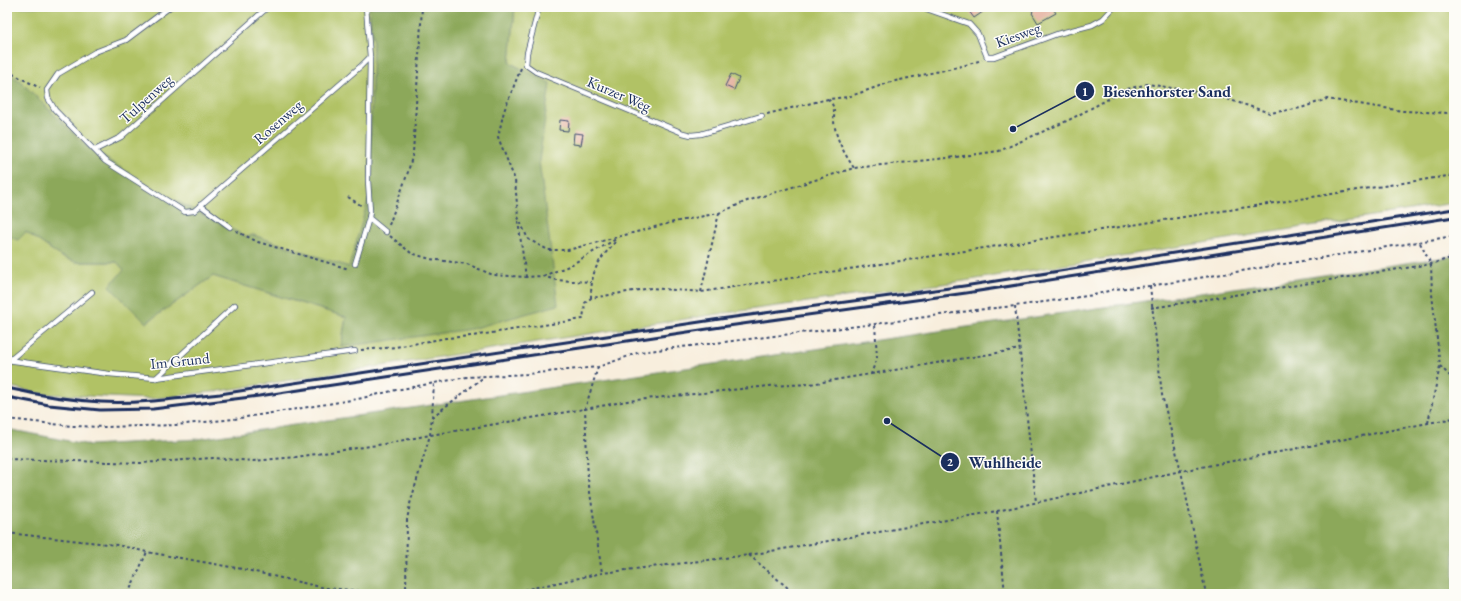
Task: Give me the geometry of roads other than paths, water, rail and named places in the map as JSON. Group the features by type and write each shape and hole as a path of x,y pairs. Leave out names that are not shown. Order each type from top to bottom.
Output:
{"lane":[{"path":"95,150 55,110 48,98 47,90 58,74 95,52 126,40 170,7"},
{"name":"Tulpenweg","path":"95,150 121,137 268,7"},
{"path":"355,264 370,211 368,180 370,57 366,7"},
{"name":"Kurzer Weg","path":"539,7 527,53 526,64 536,72 683,134 691,136 762,116"},
{"name":"Kiesweg","path":"921,7 968,24 978,34 987,57 994,57 1057,34 1092,25 1103,19 1114,7"},
{"name":"Rosenweg","path":"95,150 105,161 185,212 194,211 200,204 292,127 370,57"},
{"path":"200,204 230,227"},
{"path":"369,218 386,232"},
{"path":"8,360 92,292"},
{"path":"156,378 235,306"},
{"name":"Im Grund","path":"8,360 109,374 156,378 355,351"}],"railway":[{"path":"7,388 54,397 101,402 176,399 220,394 720,319 964,286 1454,209"},
{"path":"7,397 49,405 100,410 153,409 259,396 721,327 966,293 1454,217"}],"place":[{"name":"Biesenhorster Sand","path":"1013,129"},
{"name":"Wuhlheide","path":"887,421"}]}
